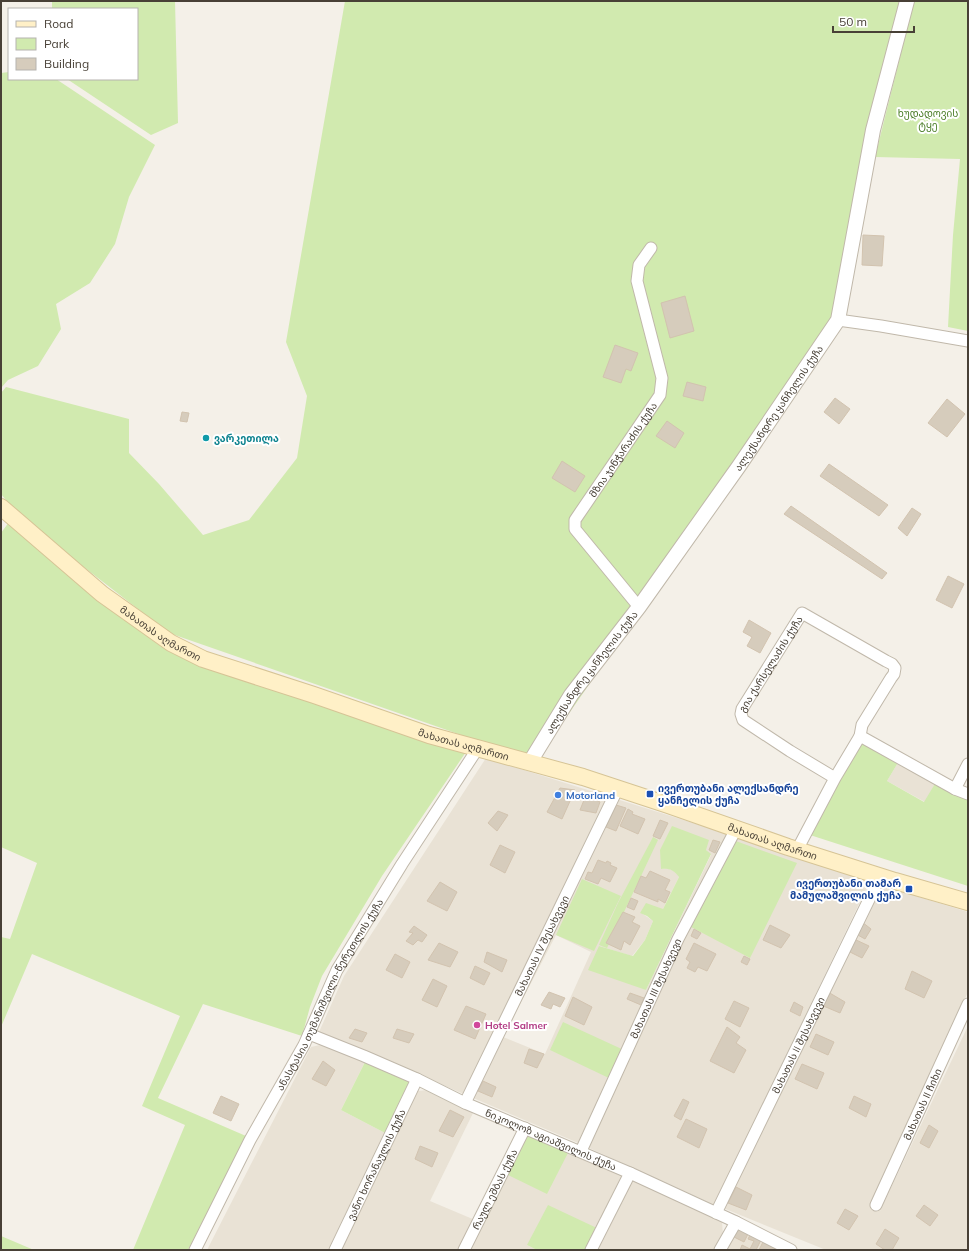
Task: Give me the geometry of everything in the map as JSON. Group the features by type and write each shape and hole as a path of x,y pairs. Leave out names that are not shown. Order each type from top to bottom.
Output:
{"main road":[{"name":"მახათას აღმართი","path":"1,507 102,594 171,643 202,659 314,695 429,735 530,762 618,788 797,850 880,877 968,902"}],"street":[{"name":"ალექსანდრე ყანჩელის ქუჩა","path":"530,762 571,695 639,607 739,466 838,320 873,130 907,1"},
{"name":"მზია ჯინჭარაძის ქუჩა","path":"639,607 575,529 575,520 660,395 662,378 637,281 638,265 651,248"},
{"path":"838,320 968,341"},
{"name":"გია ქარსელაძის ქუჩა","path":"797,850 835,778 860,736 862,725 892,678 895,668 892,664 802,613 742,709 741,714 743,720 835,778"},
{"path":"860,736 955,789 968,794"},
{"name":"ანასტასია თუმანიშვილი-წერეთლის ქუჩა","path":"195,1250 250,1140 304,1045 337,970 402,864 478,748"},
{"path":"955,789 968,764"},
{"name":"მახათას IV შესახვევი","path":"465,1103 618,788"},
{"name":"მახათას III შესახვევი","path":"581,1151 678,938 736,829"},
{"name":"მახათას II შესახვევი","path":"716,1213 880,877"},
{"name":"მახათას II ჩიხი","path":"876,1204 968,1004"},
{"name":"ნიკოლოზ აგიაშვილის ქუჩა","path":"308,1034 418,1079 465,1103 581,1151 736,1222 791,1250"},
{"name":"ვანო ხორანაულის ქუჩა","path":"335,1250 418,1079"},
{"name":"რაულ ეშბას ქუჩა","path":"464,1250 524,1128"},
{"path":"591,1250 630,1173"},
{"path":"720,1250 736,1222"}],"shaded area":[{"path":"486,758 871,879 714,1205 576,1142 319,1032 344,976","holes":["706,850 711,855 646,990 599,946 632,956 645,940 653,921 640,912 663,909 679,877 676,872 667,868 661,869","556,935 591,952 545,1054 503,1037"]},
{"path":"899,761 936,782 925,802 887,781"},
{"path":"881,884 883,886 968,912 968,992 870,1205 880,1211 968,1026 968,1250 826,1250 723,1208"},
{"path":"320,1045 365,1062 341,1110 387,1134 331,1250 207,1250 311,1047"},
{"path":"427,1090 473,1113 430,1201 475,1220 460,1250 341,1250 418,1091"},
{"path":"570,1149 625,1175 599,1229 527,1245 537,1250 469,1250 506,1174"},
{"path":"632,1178 722,1221 723,1236 715,1250 596,1250"},
{"path":"736,1225 787,1250 723,1250"}],"green space":[{"path":"52,1 175,1 178,123 151,135 68,80 138,80 138,8 52,8"},
{"path":"345,1 902,1 835,330 536,761 169,633 23,520 1,494 1,393 6,387 129,419 129,453 159,484 203,535 249,520 297,458 307,396 286,342"},
{"name":"ხუდადოვის ტყე","path":"914,1 968,1 968,331 948,327 953,235 960,159 875,157"},
{"path":"8,72 8,80 58,80 155,145 129,197 115,244 90,283 56,304 61,329 38,366 8,380 1,388 1,73"},
{"path":"9,522 105,606 166,650 193,663 468,749 382,876 322,976 310,1007 302,1036 203,1004 158,1098 246,1136 188,1250 133,1250 185,1125 142,1106 180,1016 32,954 1,1027 1,937 10,939 37,863 1,847 1,533"},
{"path":"860,743 899,761 887,781 924,802 936,782 968,800 968,886 810,835"},
{"path":"672,826 709,840 706,850 711,854 646,990 588,970 599,946 633,956 645,940 653,921 640,913 646,903 663,909 679,877 671,870 661,869 660,850"},
{"path":"653,837 658,840 607,948 599,945 618,903"},
{"path":"733,840 797,863 750,958 691,927"},
{"path":"582,879 621,896 594,951 556,935"},
{"path":"563,1022 626,1051 613,1080 550,1050"},
{"path":"365,1062 411,1083 387,1134 341,1110"},
{"path":"527,1131 570,1149 547,1194 506,1174"},
{"path":"548,1205 599,1229 588,1250 537,1250 527,1245"},
{"path":"1,1236 34,1250 1,1250"}],"building":[{"path":"863,235 884,236 882,266 862,265"},
{"path":"685,296 694,331 670,338 661,303"},
{"path":"615,345 638,353 631,371 626,369 621,383 603,377"},
{"path":"687,382 706,387 703,401 683,396"},
{"path":"835,398 850,409 839,424 824,412"},
{"path":"947,399 965,414 947,437 928,423"},
{"path":"182,412 189,413 187,422 180,421"},
{"path":"667,421 684,433 675,448 656,436"},
{"path":"562,461 585,476 575,492 552,478"},
{"path":"829,464 888,505 879,516 820,476"},
{"path":"791,506 887,573 882,579 784,514"},
{"path":"912,508 921,514 907,536 898,528"},
{"path":"948,576 964,584 952,608 936,600"},
{"path":"749,620 771,633 760,653 747,646 752,637 743,632"},
{"path":"560,788 575,790 562,819 547,812"},
{"path":"586,795 600,802 596,813 580,810"},
{"path":"616,805 626,808 616,831 606,827"},
{"path":"628,809 633,812 632,814 645,819 638,834 620,826"},
{"path":"498,811 508,815 497,831 488,823"},
{"path":"660,820 668,823 660,839 653,836"},
{"path":"713,840 720,842 715,853 709,850"},
{"path":"500,845 515,852 505,873 490,865"},
{"path":"598,860 606,863 607,861 611,863 610,865 617,868 610,882 601,878 598,884 585,879 588,872 592,873"},
{"path":"650,871 670,880 665,890 670,892 665,903 658,899 658,902 634,892 641,876 646,878"},
{"path":"440,882 457,892 447,911 427,901"},
{"path":"631,898 638,901 634,910 627,907"},
{"path":"623,912 635,917 632,922 640,926 630,945 624,941 621,950 606,943"},
{"path":"862,922 871,929 865,939 856,934"},
{"path":"770,925 790,935 781,948 763,940"},
{"path":"414,926 427,935 422,942 418,940 413,945 406,941 413,933 409,932"},
{"path":"694,929 701,933 697,939 691,936"},
{"path":"854,939 869,946 862,958 848,951"},
{"path":"439,943 458,952 450,967 428,960"},
{"path":"694,943 716,954 707,971 698,967 695,972 687,968 690,962 686,959"},
{"path":"487,952 507,960 502,972 484,962"},
{"path":"395,954 410,962 402,978 386,970"},
{"path":"744,956 750,959 747,965 741,962"},
{"path":"475,966 490,973 484,985 470,978"},
{"path":"912,971 932,981 924,998 905,989"},
{"path":"433,979 447,986 437,1007 422,1000"},
{"path":"549,992 565,998 560,1007 553,1004 551,1009 541,1005"},
{"path":"828,992 845,1002 840,1013 821,1005"},
{"path":"630,993 644,998 641,1005 627,999"},
{"path":"573,997 592,1007 584,1025 565,1016"},
{"path":"734,1001 749,1008 740,1027 725,1019"},
{"path":"794,1002 803,1007 800,1016 790,1011"},
{"path":"466,1006 486,1014 475,1039 454,1030"},
{"path":"727,1027 740,1037 736,1043 746,1050 734,1073 710,1061"},
{"path":"355,1029 367,1033 362,1042 349,1038"},
{"path":"397,1029 414,1034 409,1043 393,1038"},
{"path":"816,1034 834,1042 828,1055 810,1047"},
{"path":"529,1049 544,1054 537,1068 524,1063"},
{"path":"323,1061 335,1070 326,1086 312,1079"},
{"path":"802,1064 824,1073 817,1089 795,1079"},
{"path":"483,1081 496,1087 492,1097 478,1091"},
{"path":"221,1096 239,1104 231,1121 213,1113"},
{"path":"854,1096 871,1104 866,1117 849,1108"},
{"path":"683,1099 689,1102 681,1120 674,1116"},
{"path":"450,1110 464,1117 453,1137 439,1131"},
{"path":"686,1119 707,1129 699,1148 677,1137"},
{"path":"929,1125 938,1131 929,1148 920,1143"},
{"path":"420,1146 438,1153 432,1167 415,1159"},
{"path":"736,1187 752,1195 746,1210 728,1203"},
{"path":"924,1205 938,1215 930,1226 916,1216"},
{"path":"845,1209 858,1216 849,1230 837,1223"},
{"path":"734,1227 748,1234 744,1242 730,1235"},
{"path":"885,1229 899,1238 892,1250 885,1250 876,1244"},
{"path":"751,1233 762,1238 756,1250 740,1250 742,1245 750,1249 754,1241 748,1239"},
{"path":"765,1238 779,1250 759,1250"}],"place":[{"name":"ვარკეთილა","path":"206,438"},
{"name":"ივერთუბანი ალექსანდრე ყანჩელის ქუჩა","path":"650,794"},
{"name":"Motorland","path":"558,795"},
{"name":"ივერთუბანი თამარ მამულაშვილის ქუჩა","path":"909,889"},
{"name":"Hotel Salmer","path":"477,1025"}]}
